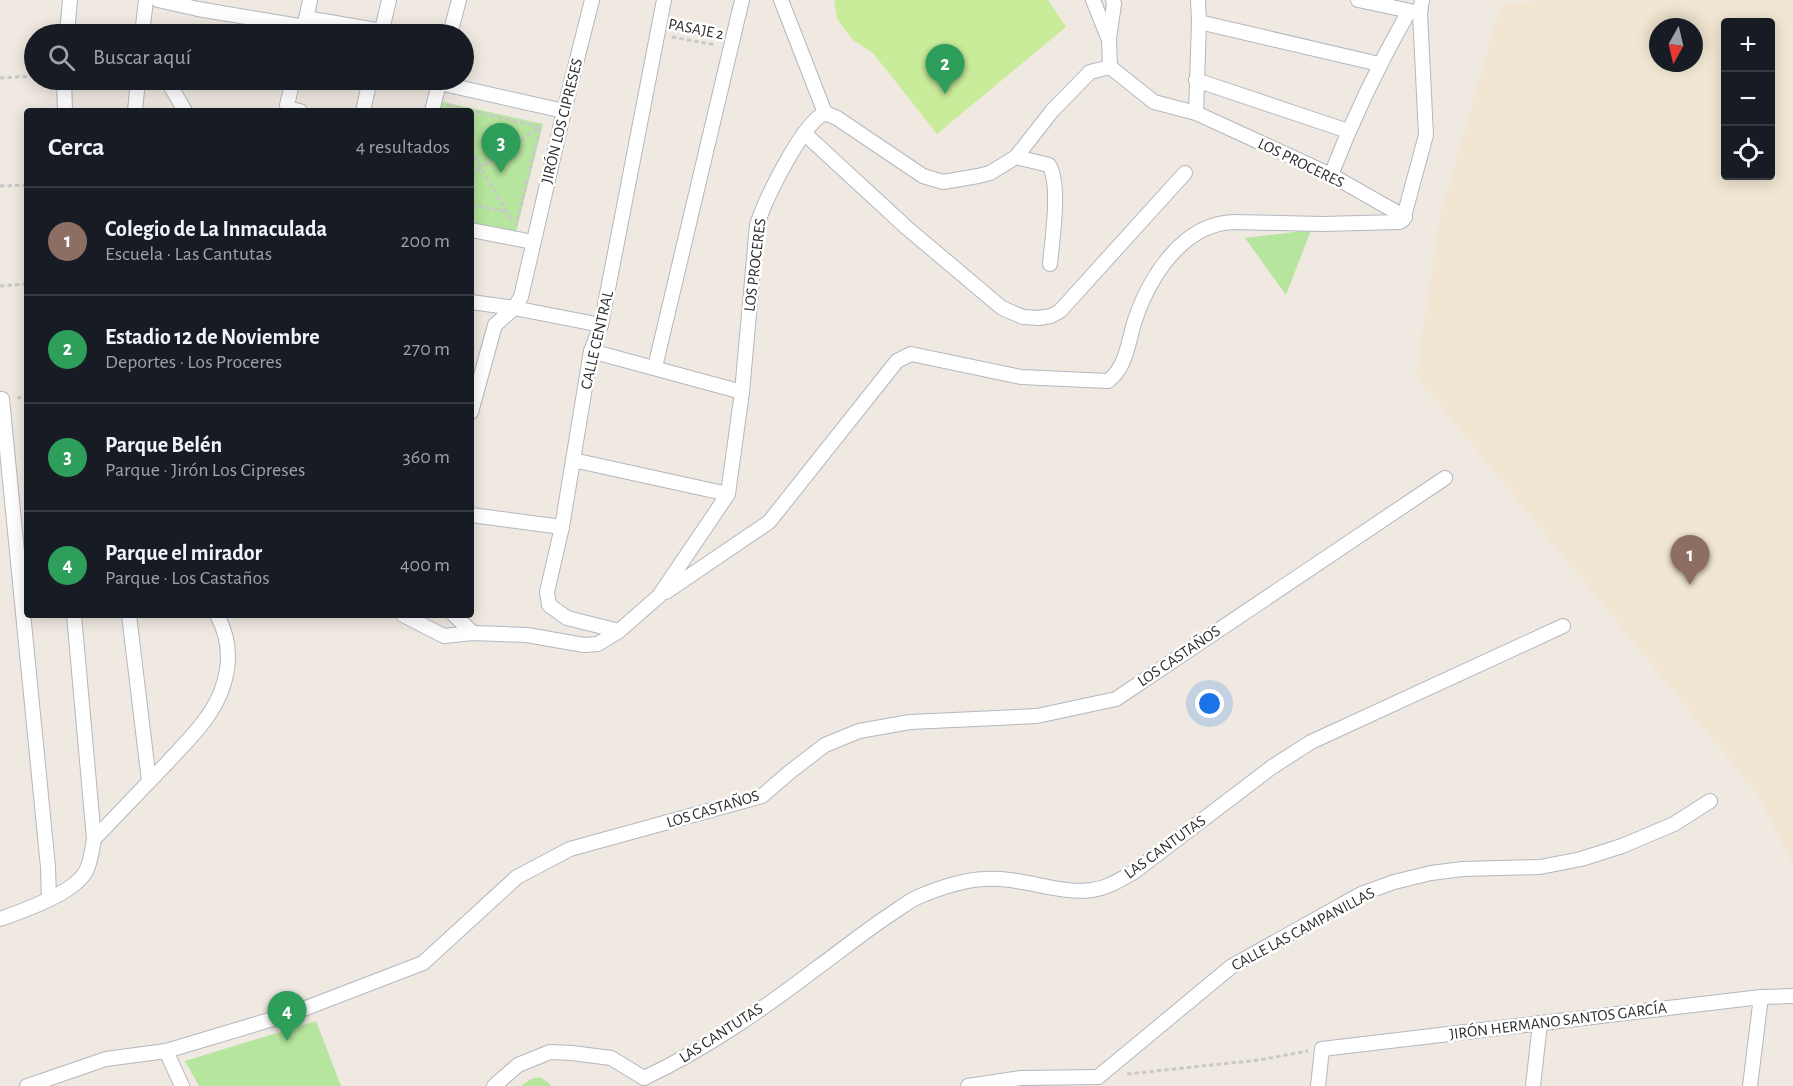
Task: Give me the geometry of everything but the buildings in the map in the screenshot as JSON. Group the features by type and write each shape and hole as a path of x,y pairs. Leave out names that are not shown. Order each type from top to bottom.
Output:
{"street":[{"path":"68,24 70,0"},
{"path":"143,24 146,0"},
{"path":"158,0 287,24"},
{"path":"306,24 310,0"},
{"path":"384,24 389,0"},
{"path":"453,24 459,0"},
{"name":"JIRÓN LOS CIPRESES","path":"514,308 521,297 524,237 564,111 592,0"},
{"name":"CALLE CENTRAL","path":"619,631 567,618 549,605 547,592 562,527 591,351 601,325 664,0"},
{"path":"655,367 742,0"},
{"path":"781,0 825,113 837,118 922,176 943,182 990,173 1016,157 1052,111 1090,72 1110,67 1109,40 1113,0"},
{"path":"1093,0 1109,40"},
{"path":"1196,113 1200,22 1198,0"},
{"path":"1358,0 1417,8"},
{"path":"1331,175 1348,131 1379,64 1417,8"},
{"path":"659,596 769,522 903,356 911,354 1021,377 1108,381 1116,375 1125,358 1136,318 1153,278 1187,239 1207,227 1226,222 1322,224 1399,222 1405,217 1426,135 1417,8"},
{"path":"1200,22 1379,64"},
{"name":"LOS PROCERES","path":"1110,67 1154,102 1196,113 1331,175 1405,217"},
{"path":"1196,80 1348,131"},
{"path":"474,89 564,111"},
{"path":"64,90 65,108"},
{"path":"135,108 137,90"},
{"path":"173,90 183,108"},
{"path":"289,108 287,105 291,90"},
{"path":"364,108 368,90"},
{"path":"437,107 438,90"},
{"name":"LOS PROCERES","path":"409,618 444,636 473,633 527,635 584,645 598,644 619,631 659,596 728,494 742,392 757,225 763,207 804,133 818,116 825,113"},
{"path":"804,133 907,228 1002,308 1023,317 1040,318 1060,311 1185,173"},
{"path":"1016,157 1049,165 1053,171 1055,206 1050,264"},
{"path":"474,230 524,237"},
{"path":"474,302 601,325"},
{"path":"474,400 495,325 514,308"},
{"path":"591,351 742,392"},
{"path":"2,399 23,579"},
{"path":"573,460 728,494"},
{"name":"LOS CASTAÑOS","path":"27,1086 58,1081 106,1059 166,1051 293,1013 423,963 517,877 570,849 762,796 825,745 860,731 910,722 1037,716 1116,699 1445,478"},
{"path":"474,515 562,527"},
{"path":"26,618 49,898"},
{"path":"0,919 71,888 88,870 94,839 74,618"},
{"path":"129,618 149,781"},
{"path":"94,839 196,731 218,699 224,686 228,656 223,626 219,618"},
{"path":"457,618 473,633"},
{"name":"LAS CANTUTAS","path":"644,1082 709,1043 916,898 954,883 985,878 1014,880 1071,890 1091,891 1111,885 1134,872 1272,767 1311,742 1563,626"},
{"name":"CALLE LAS CAMPANILLAS","path":"1098,1081 1232,966 1361,894 1394,882 1431,873 1464,869 1540,867 1581,859 1622,846 1674,824 1710,801"},
{"name":"JIRÓN HERMANO SANTOS GARCÍA","path":"1322,1049 1761,997 1793,996"},
{"path":"1750,1086 1761,997"},
{"path":"1533,1086 1540,1023"},
{"path":"1318,1086 1322,1049"},
{"path":"166,1051 182,1086"},
{"path":"494,1086 518,1065 550,1052 611,1058 644,1082"},
{"path":"968,1086 1021,1078 1098,1081"}],"path":[{"name":"PASAJE 2","path":"657,34 730,48"},
{"path":"0,78 24,77"},
{"path":"474,172 564,111"},
{"path":"474,114 540,127"},
{"path":"524,237 540,127"},
{"path":"474,155 524,237"},
{"path":"0,186 24,184"},
{"path":"474,205 507,212"},
{"path":"504,226 524,237"},
{"path":"0,286 24,284"},
{"path":"1098,1081 1259,1060 1322,1049"}],"shaded area":[{"path":"1539,0 1793,0 1793,865 1758,795 1416,376 1440,215 1500,5"}],"green space":[{"path":"834,0 1048,0 1066,27 937,134 873,53 853,40 837,19"},
{"path":"439,101 471,108 438,108"},
{"path":"474,109 543,124 516,232 474,224"},
{"path":"1311,230 1286,295 1245,238"},
{"path":"316,1021 341,1086 199,1086 185,1061"},
{"path":"540,1077 551,1086 521,1086 531,1079"}],"place":[{"name":"Estadio 12 de Noviembre","path":"945,94"},
{"name":"Parque Belén","path":"501,173"},
{"name":"Colegio de La Inmaculada","path":"1690,585"},
{"name":"Parque el mirador","path":"287,1041"}]}
